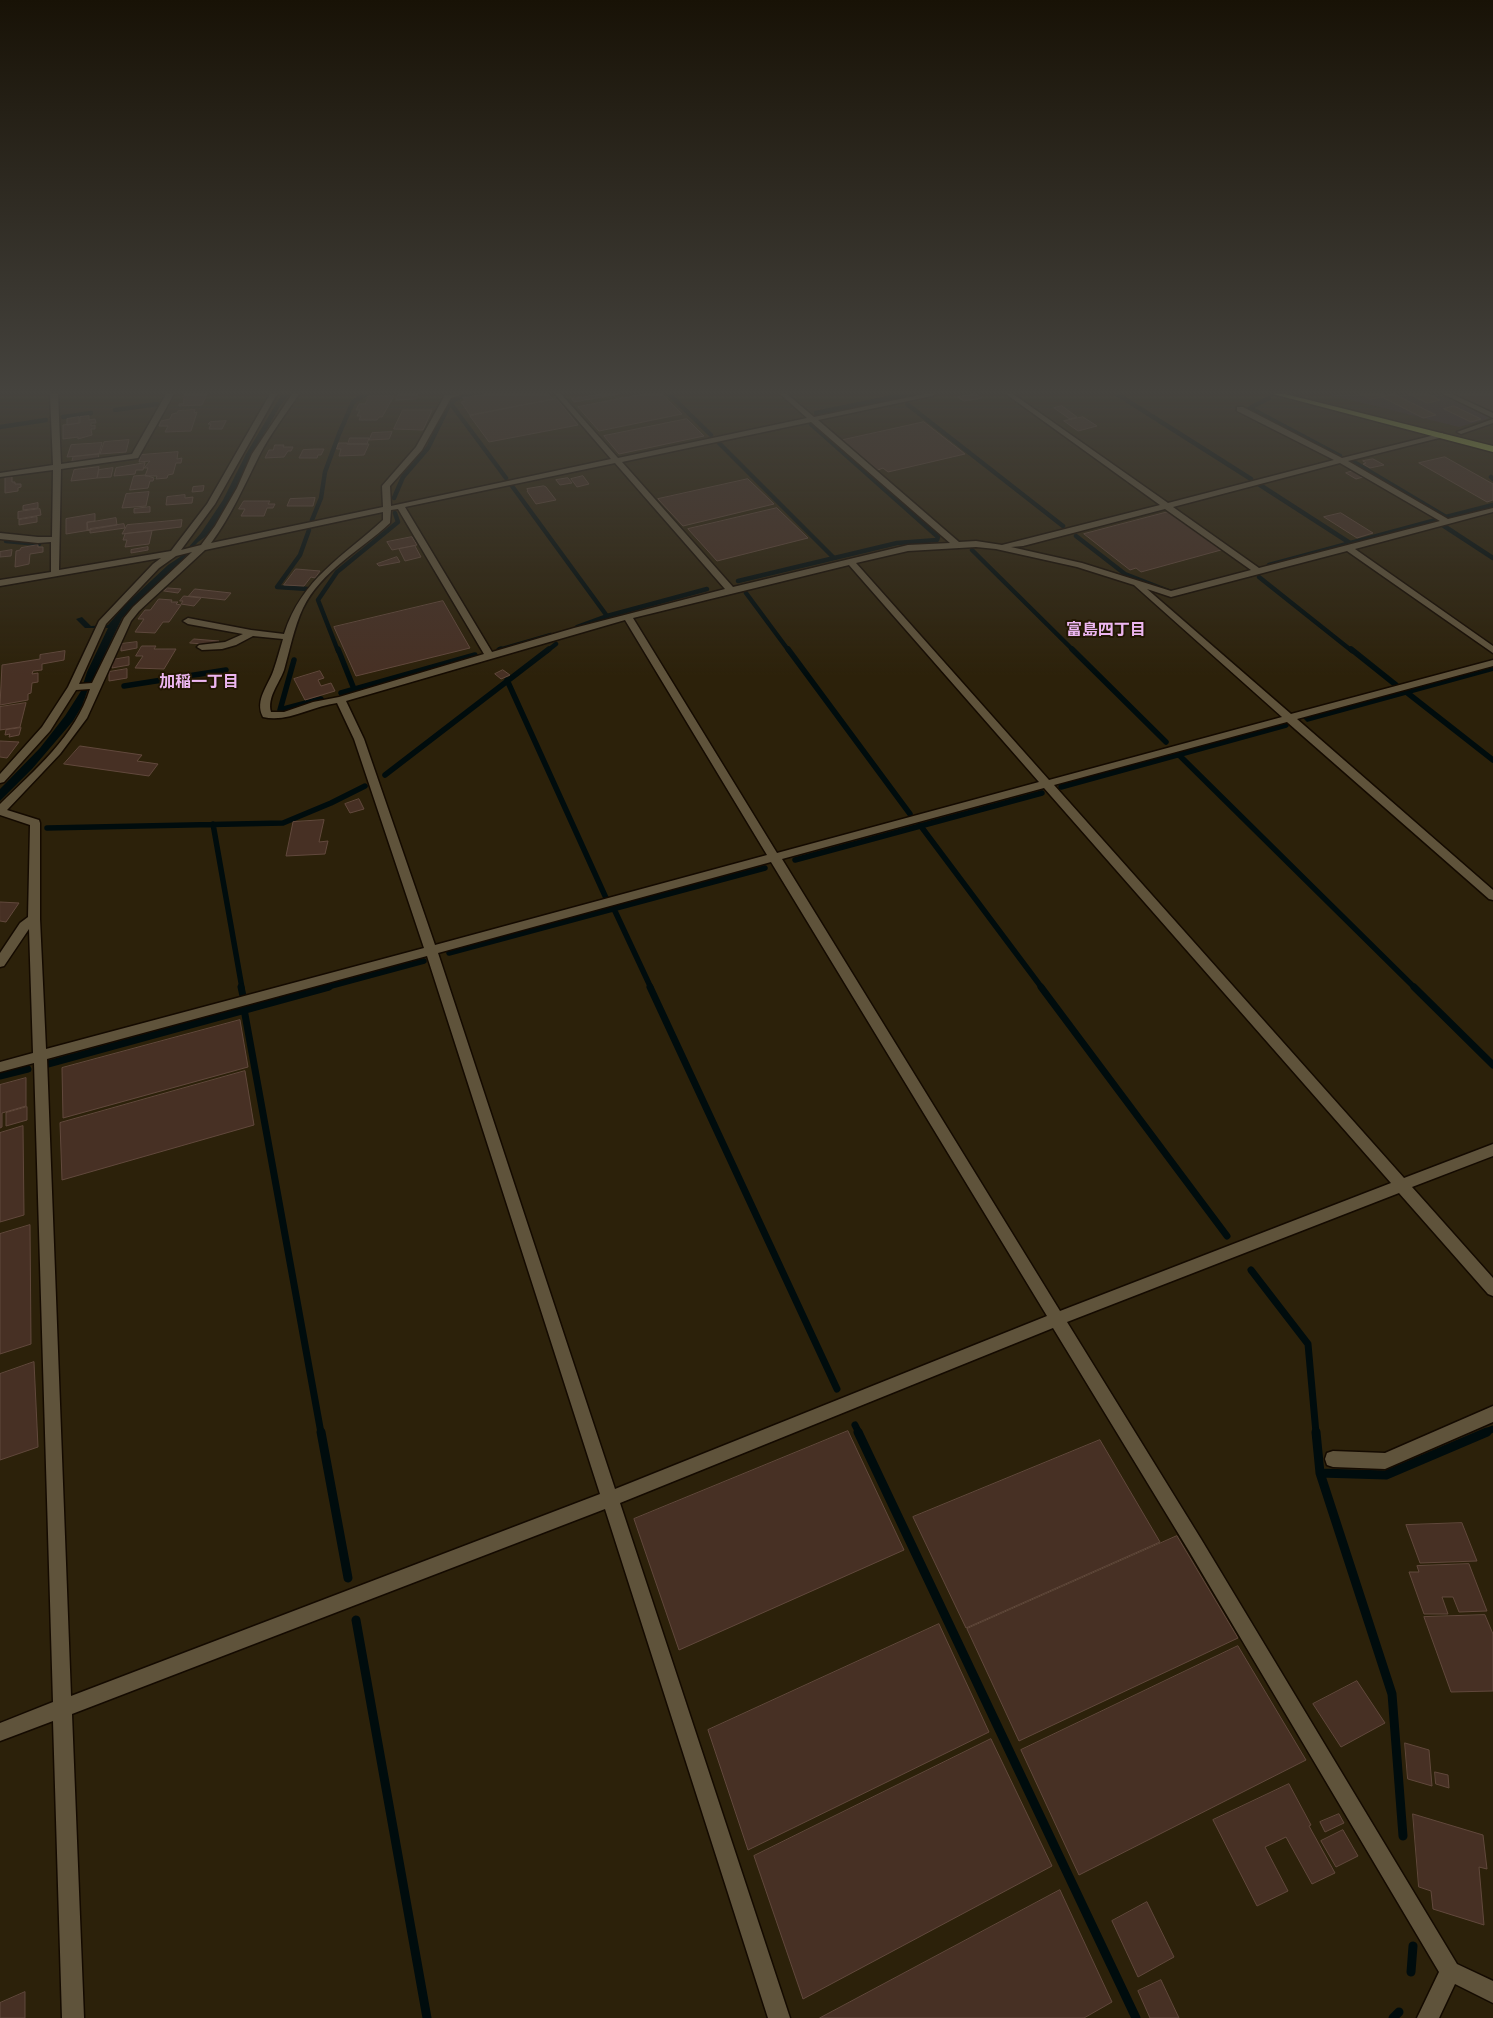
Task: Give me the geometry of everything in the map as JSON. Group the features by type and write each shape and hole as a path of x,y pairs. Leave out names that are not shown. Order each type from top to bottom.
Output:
{"street":[{"path":"55,573 56,488"},
{"path":"0,780 46,729 76,687 100,626 156,566 175,553 211,504 220,488"},
{"path":"73,2018 34,919 36,823 0,810 46,763 81,720 95,692 94,686 128,620 136,609 202,548 219,527 241,488"},
{"path":"386,488 386,520 372,535 327,570 303,600 267,698 265,711 267,715 275,717 295,712 315,704 340,700 489,655 731,590 850,561 908,548 957,545 996,546 1023,543 1231,488"},
{"path":"0,582 202,548 483,488"},
{"path":"640,488 731,590"},
{"path":"892,488 957,545"},
{"path":"1142,488 1259,572"},
{"path":"1389,488 1447,522"},
{"path":"400,506 489,655"},
{"path":"996,546 1079,565 1171,594 1493,510"},
{"path":"1,537 38,540 54,539"},
{"path":"1349,548 1493,650"},
{"path":"850,561 1493,1288"},
{"path":"1134,582 1493,896"},
{"path":"628,618 1057,1319 1450,1971 1493,1992"},
{"path":"188,621 250,633 288,637"},
{"path":"202,647 232,645 250,633"},
{"path":"0,1067 1493,663"},
{"path":"76,687 94,686"},
{"path":"340,700 359,739 431,950 779,2018"},
{"path":"0,963 24,926 34,919"},
{"path":"0,1732 610,1499 1057,1319 1493,1150"},
{"path":"1333,1459 1385,1461 1493,1414"},
{"path":"1428,2018 1450,1971"}],"shaded area":[{"path":"229,488 236,488 208,535 198,542 173,570 122,618 88,689 82,706 73,721 32,769 0,801 0,789 40,748 65,716 81,691 87,672 108,628 85,628 76,619 82,617 91,626 108,625 125,605 168,565 180,557 201,533"},
{"path":"1493,667 1493,671 1307,722 1303,718"}],"building":[{"path":"5,488 18,488 18,491 5,493"},
{"path":"193,488 204,488 203,491 192,492"},
{"path":"547,488 556,500 536,504 527,489"},
{"path":"707,488 758,488 774,504 683,526 658,499"},
{"path":"1463,488 1493,488 1493,500 1487,502"},
{"path":"149,492 146,506 122,508 126,494"},
{"path":"185,495 185,498 193,497 192,503 166,505 167,497"},
{"path":"315,498 313,506 287,506 290,499"},
{"path":"244,501 270,501 268,504 275,504 273,508 267,508 264,516 241,516 245,509 239,509"},
{"path":"38,503 38,508 23,510 23,506"},
{"path":"150,507 150,512 134,513 134,509"},
{"path":"777,508 808,538 717,561 688,529"},
{"path":"40,509 41,515 18,519 18,512"},
{"path":"1168,512 1221,550 1141,572 1136,568 1130,570 1084,534"},
{"path":"1341,513 1373,533 1357,538 1324,517"},
{"path":"95,514 95,521 87,522 87,530 90,530 66,534 66,519"},
{"path":"37,517 37,522 19,525 19,520"},
{"path":"116,518 117,525 88,530 87,523"},
{"path":"182,520 181,527 122,534 127,525"},
{"path":"124,524 125,528 90,533 90,529"},
{"path":"152,531 149,544 125,547 127,540 123,540 125,534"},
{"path":"412,537 417,545 392,550 387,542"},
{"path":"38,545 38,547 43,547 43,552 30,554 29,564 15,567 16,551 21,548"},
{"path":"415,546 421,557 405,561 399,549"},
{"path":"148,547 148,550 131,553 131,550"},
{"path":"12,550 11,556 0,557 0,552"},
{"path":"397,557 400,562 379,566 377,564"},
{"path":"296,569 320,571 315,578 311,577 304,586 284,585"},
{"path":"168,588 181,589 178,593 164,591"},
{"path":"195,589 231,593 225,600 189,596"},
{"path":"184,596 201,598 194,606 181,604 183,601 180,601"},
{"path":"159,599 172,600 171,602 178,602 176,604 181,605 169,622 163,622 155,633 135,632 144,619 138,619 145,610 150,610"},
{"path":"443,601 470,648 356,676 334,627"},
{"path":"194,639 219,641 216,645 190,643"},
{"path":"137,642 137,648 121,651 121,644"},
{"path":"142,646 156,646 154,649 176,649 164,669 135,668 143,656 136,656"},
{"path":"65,651 64,660 42,664 42,670 33,671 32,674 38,673 38,682 32,683 28,700 0,705 2,665 40,659 40,655"},
{"path":"129,657 129,665 112,668 112,660"},
{"path":"127,669 127,678 109,681 109,672"},
{"path":"503,670 510,675 501,679 495,674"},
{"path":"320,671 324,678 318,680 321,686 331,683 335,691 305,700 294,679"},
{"path":"26,703 20,727 0,730 0,707"},
{"path":"21,728 19,735 9,737 10,734 5,735 6,730"},
{"path":"0,741 19,742 7,758 0,757"},
{"path":"80,746 142,755 137,761 158,764 149,776 64,764"},
{"path":"359,799 364,809 350,813 345,804"},
{"path":"324,820 319,842 328,841 325,854 286,856 293,822"},
{"path":"0,902 19,903 6,922 0,921"},
{"path":"240,1020 248,1067 63,1118 62,1068"},
{"path":"245,1071 254,1125 62,1180 60,1123"},
{"path":"26,1078 26,1106 2,1113 2,1127 0,1128 0,1085"},
{"path":"27,1107 27,1120 6,1126 6,1113"},
{"path":"23,1126 24,1215 0,1222 0,1133"},
{"path":"30,1225 31,1344 0,1354 0,1234"},
{"path":"34,1362 38,1447 0,1460 0,1374"},
{"path":"848,1431 904,1550 679,1650 634,1519"},
{"path":"1100,1440 1160,1542 966,1628 913,1517"},
{"path":"1462,1523 1477,1561 1420,1563 1406,1525"},
{"path":"1177,1536 1238,1638 1019,1741 967,1629"},
{"path":"1469,1564 1487,1611 1459,1612 1453,1597 1442,1597 1448,1614 1424,1614 1409,1572 1419,1572 1417,1566"},
{"path":"1485,1615 1493,1634 1493,1691 1451,1692 1424,1617"},
{"path":"939,1624 989,1732 748,1850 708,1730"},
{"path":"1238,1646 1306,1760 1079,1875 1021,1750"},
{"path":"1357,1681 1385,1723 1341,1747 1313,1704"},
{"path":"991,1739 1052,1866 803,1999 754,1856"},
{"path":"1405,1743 1429,1750 1432,1786 1408,1779"},
{"path":"1435,1772 1448,1775 1449,1788 1436,1784"},
{"path":"1289,1784 1311,1825 1309,1826 1335,1873 1312,1884 1286,1837 1265,1847 1288,1891 1257,1906 1213,1820"},
{"path":"1339,1814 1344,1823 1325,1832 1320,1822"},
{"path":"1413,1814 1483,1835 1487,1869 1479,1867 1484,1925 1433,1909 1431,1891 1419,1887"},
{"path":"1343,1830 1358,1856 1336,1867 1321,1841"},
{"path":"1060,1890 1112,2002 1084,2018 820,2018"},
{"path":"1147,1902 1174,1957 1138,1977 1112,1921"},
{"path":"1161,1980 1179,2018 1150,2018 1138,1991"},
{"path":"25,1992 25,2018 0,2018 0,2003"}],"waterway":[{"path":"312,520 321,498 323,488"},
{"path":"394,498 398,488"},
{"path":"514,488 607,616"},
{"path":"764,488 834,558"},
{"path":"738,581 897,543 937,540 938,537 883,488"},
{"path":"1015,488 1063,526"},
{"path":"1265,488 1350,543"},
{"path":"1398,488 1446,517 1493,505"},
{"path":"338,651 318,600 337,572 398,522 395,513"},
{"path":"1269,565 1436,520"},
{"path":"1444,526 1493,558"},
{"path":"308,589 277,587 300,555 309,530"},
{"path":"1076,536 1125,574 1171,592"},
{"path":"6,541 39,544"},
{"path":"972,550 1074,651"},
{"path":"1259,577 1352,651"},
{"path":"607,616 707,589"},
{"path":"746,593 789,651"},
{"path":"577,627 607,616"},
{"path":"501,649 499,650 551,635"},
{"path":"547,651 556,644"},
{"path":"338,649 354,689"},
{"path":"507,681 549,649"},
{"path":"788,649 910,814"},
{"path":"1072,649 1166,742"},
{"path":"1351,649 1396,685"},
{"path":"341,693 475,655"},
{"path":"294,660 280,710 321,699"},
{"path":"124,686 226,670"},
{"path":"385,775 507,681"},
{"path":"507,681 606,898"},
{"path":"1405,691 1493,760"},
{"path":"1179,755 1286,725"},
{"path":"1061,787 1179,755"},
{"path":"1179,755 1415,988"},
{"path":"213,824 283,823 331,803 365,786"},
{"path":"921,826 1042,793"},
{"path":"47,828 213,824"},
{"path":"213,824 242,988"},
{"path":"795,860 921,826"},
{"path":"921,826 1042,988"},
{"path":"449,953 765,868"},
{"path":"614,909 651,988"},
{"path":"324,988 424,961"},
{"path":"241,987 243,996"},
{"path":"244,1010 329,987"},
{"path":"650,987 837,1389"},
{"path":"1041,987 1227,1236"},
{"path":"1414,987 1493,1065"},
{"path":"48,1064 244,1010"},
{"path":"244,1010 321,1433"},
{"path":"0,1076 28,1069"},
{"path":"1251,1270 1308,1344 1316,1433"},
{"path":"855,1425 859,1433"},
{"path":"1484,1433 1493,1429"},
{"path":"321,1432 348,1578"},
{"path":"858,1432 1136,2018"},
{"path":"1316,1432 1320,1473"},
{"path":"1320,1473 1386,1475 1487,1432"},
{"path":"1320,1473 1392,1694 1403,1836"},
{"path":"356,1620 427,2018"},
{"path":"1411,1972 1413,1946"},
{"path":"1393,2018 1399,2012"}],"district":[{"name":"富島四丁目","path":"1106,630"},
{"name":"加稲一丁目","path":"199,682"}]}
